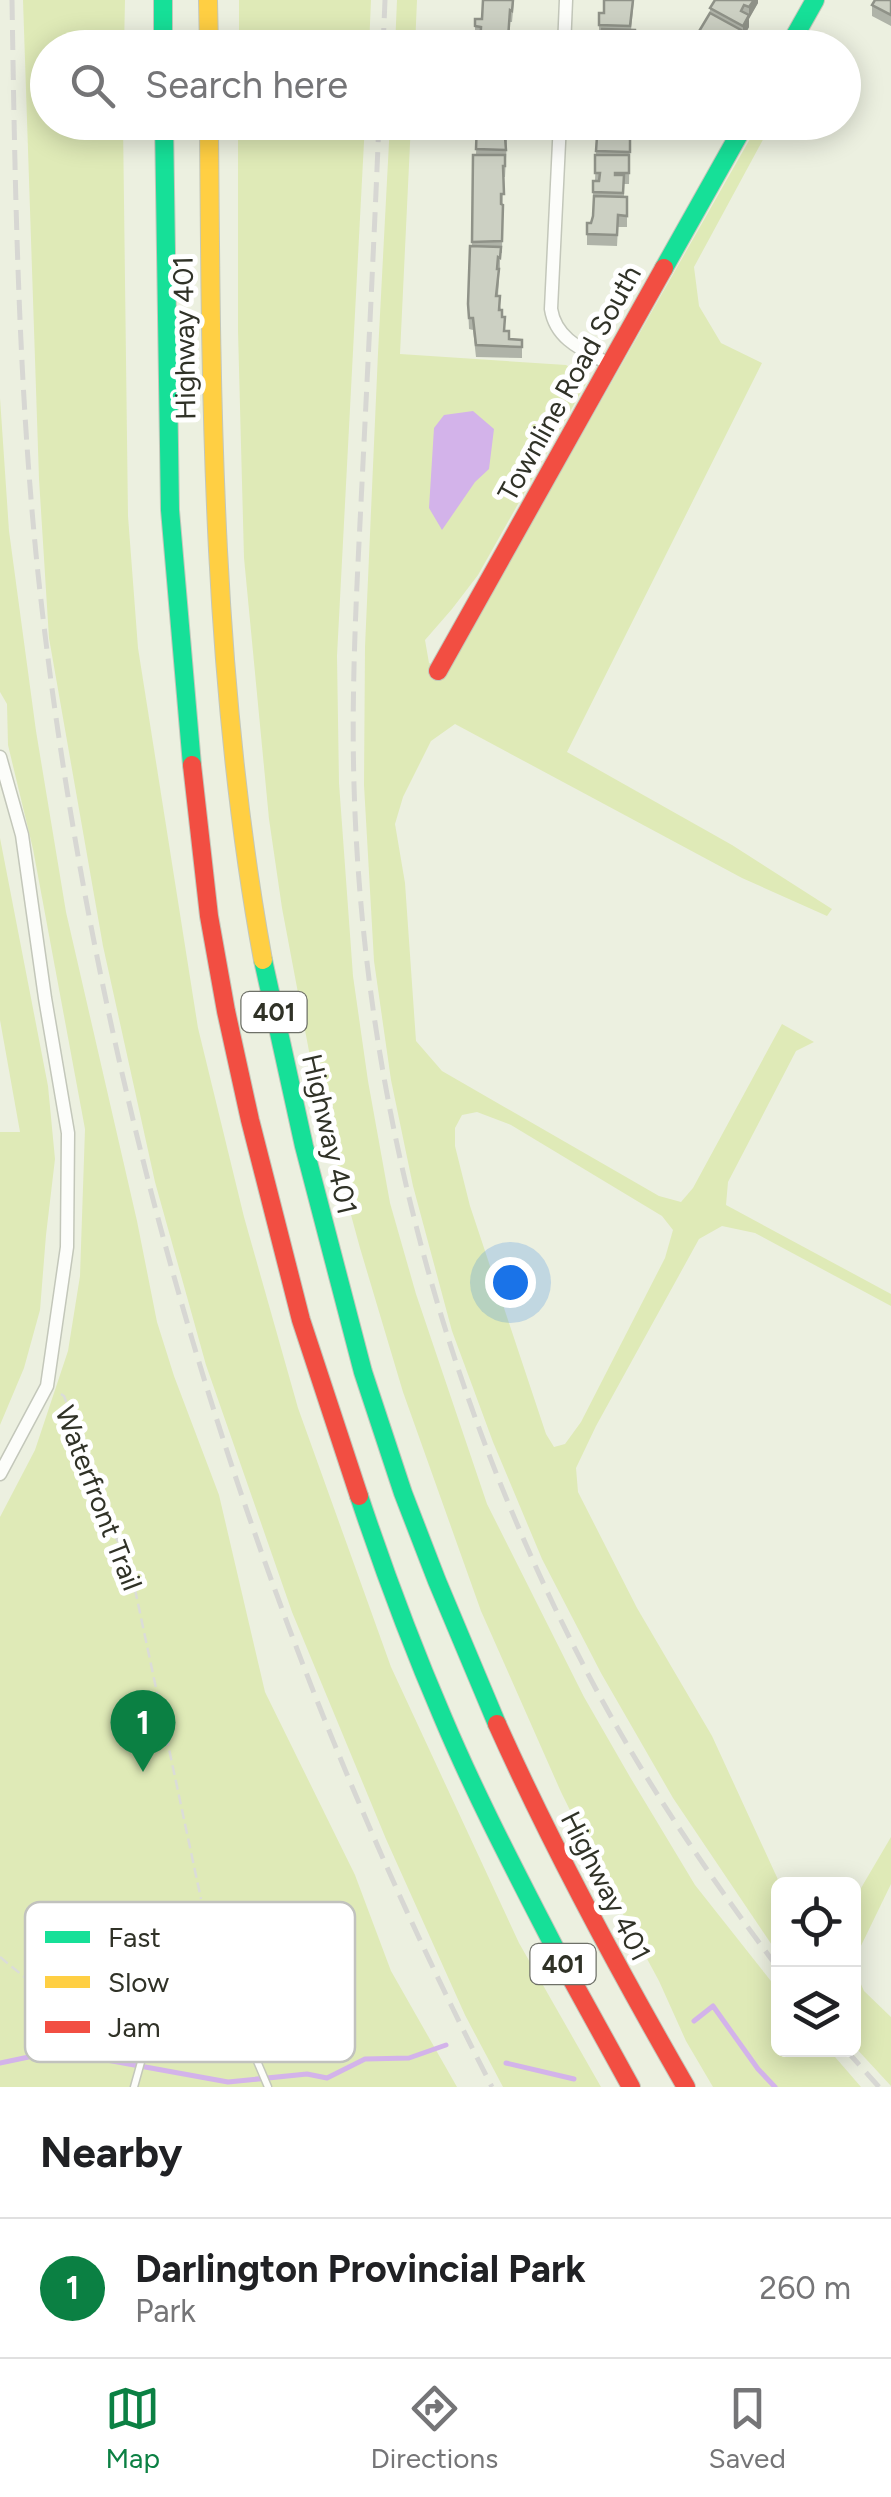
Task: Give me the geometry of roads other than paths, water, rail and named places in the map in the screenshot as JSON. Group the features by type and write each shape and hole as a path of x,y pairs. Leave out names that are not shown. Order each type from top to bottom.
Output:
{"main road":[{"path":"163,0 163,30"},
{"path":"208,0 208,30"},
{"path":"798,30 815,0"},
{"name":"Highway 401","path":"164,140 170,510 185,706 210,916 254,1138 302,1320 380,1558 498,1840 631,2087"},
{"name":"Highway 401","path":"209,140 214,472 237,790 253,904 283,1059 337,1281 373,1404 417,1530 486,1700 558,1856 625,1984 686,2087"},
{"name":"Townline Road South","path":"438,670 736,140"}],"street":[{"path":"565,30 566,0"},
{"path":"559,140 553,320 558,332 572,343 611,365"},
{"path":"0,757 22,834 68,1133 68,1246 47,1386 0,1474"}],"lane":[{"path":"134,2087 141,2062"},
{"path":"257,2062 268,2087"}],"waterway":[{"path":"694,2021 713,2006 775,2087"},
{"path":"118,2062 228,2082 307,2074 327,2078 365,2059 409,2058 446,2045"},
{"path":"0,2063 25,2058"},
{"path":"506,2063 574,2079"}],"railway":[{"path":"12,0 22,353 37,564 63,762 98,959 142,1154 194,1347 256,1537 326,1724 405,1907 492,2087"},
{"path":"384,30 385,0"},
{"path":"378,140 356,596 353,747 361,904 375,1021 396,1137 423,1252 457,1365 497,1476 544,1585 638,1763 705,1867 777,1967"},
{"path":"852,2057 879,2087"}],"place":[{"name":"Darlington Provincial Park","path":"143,1772"}]}
